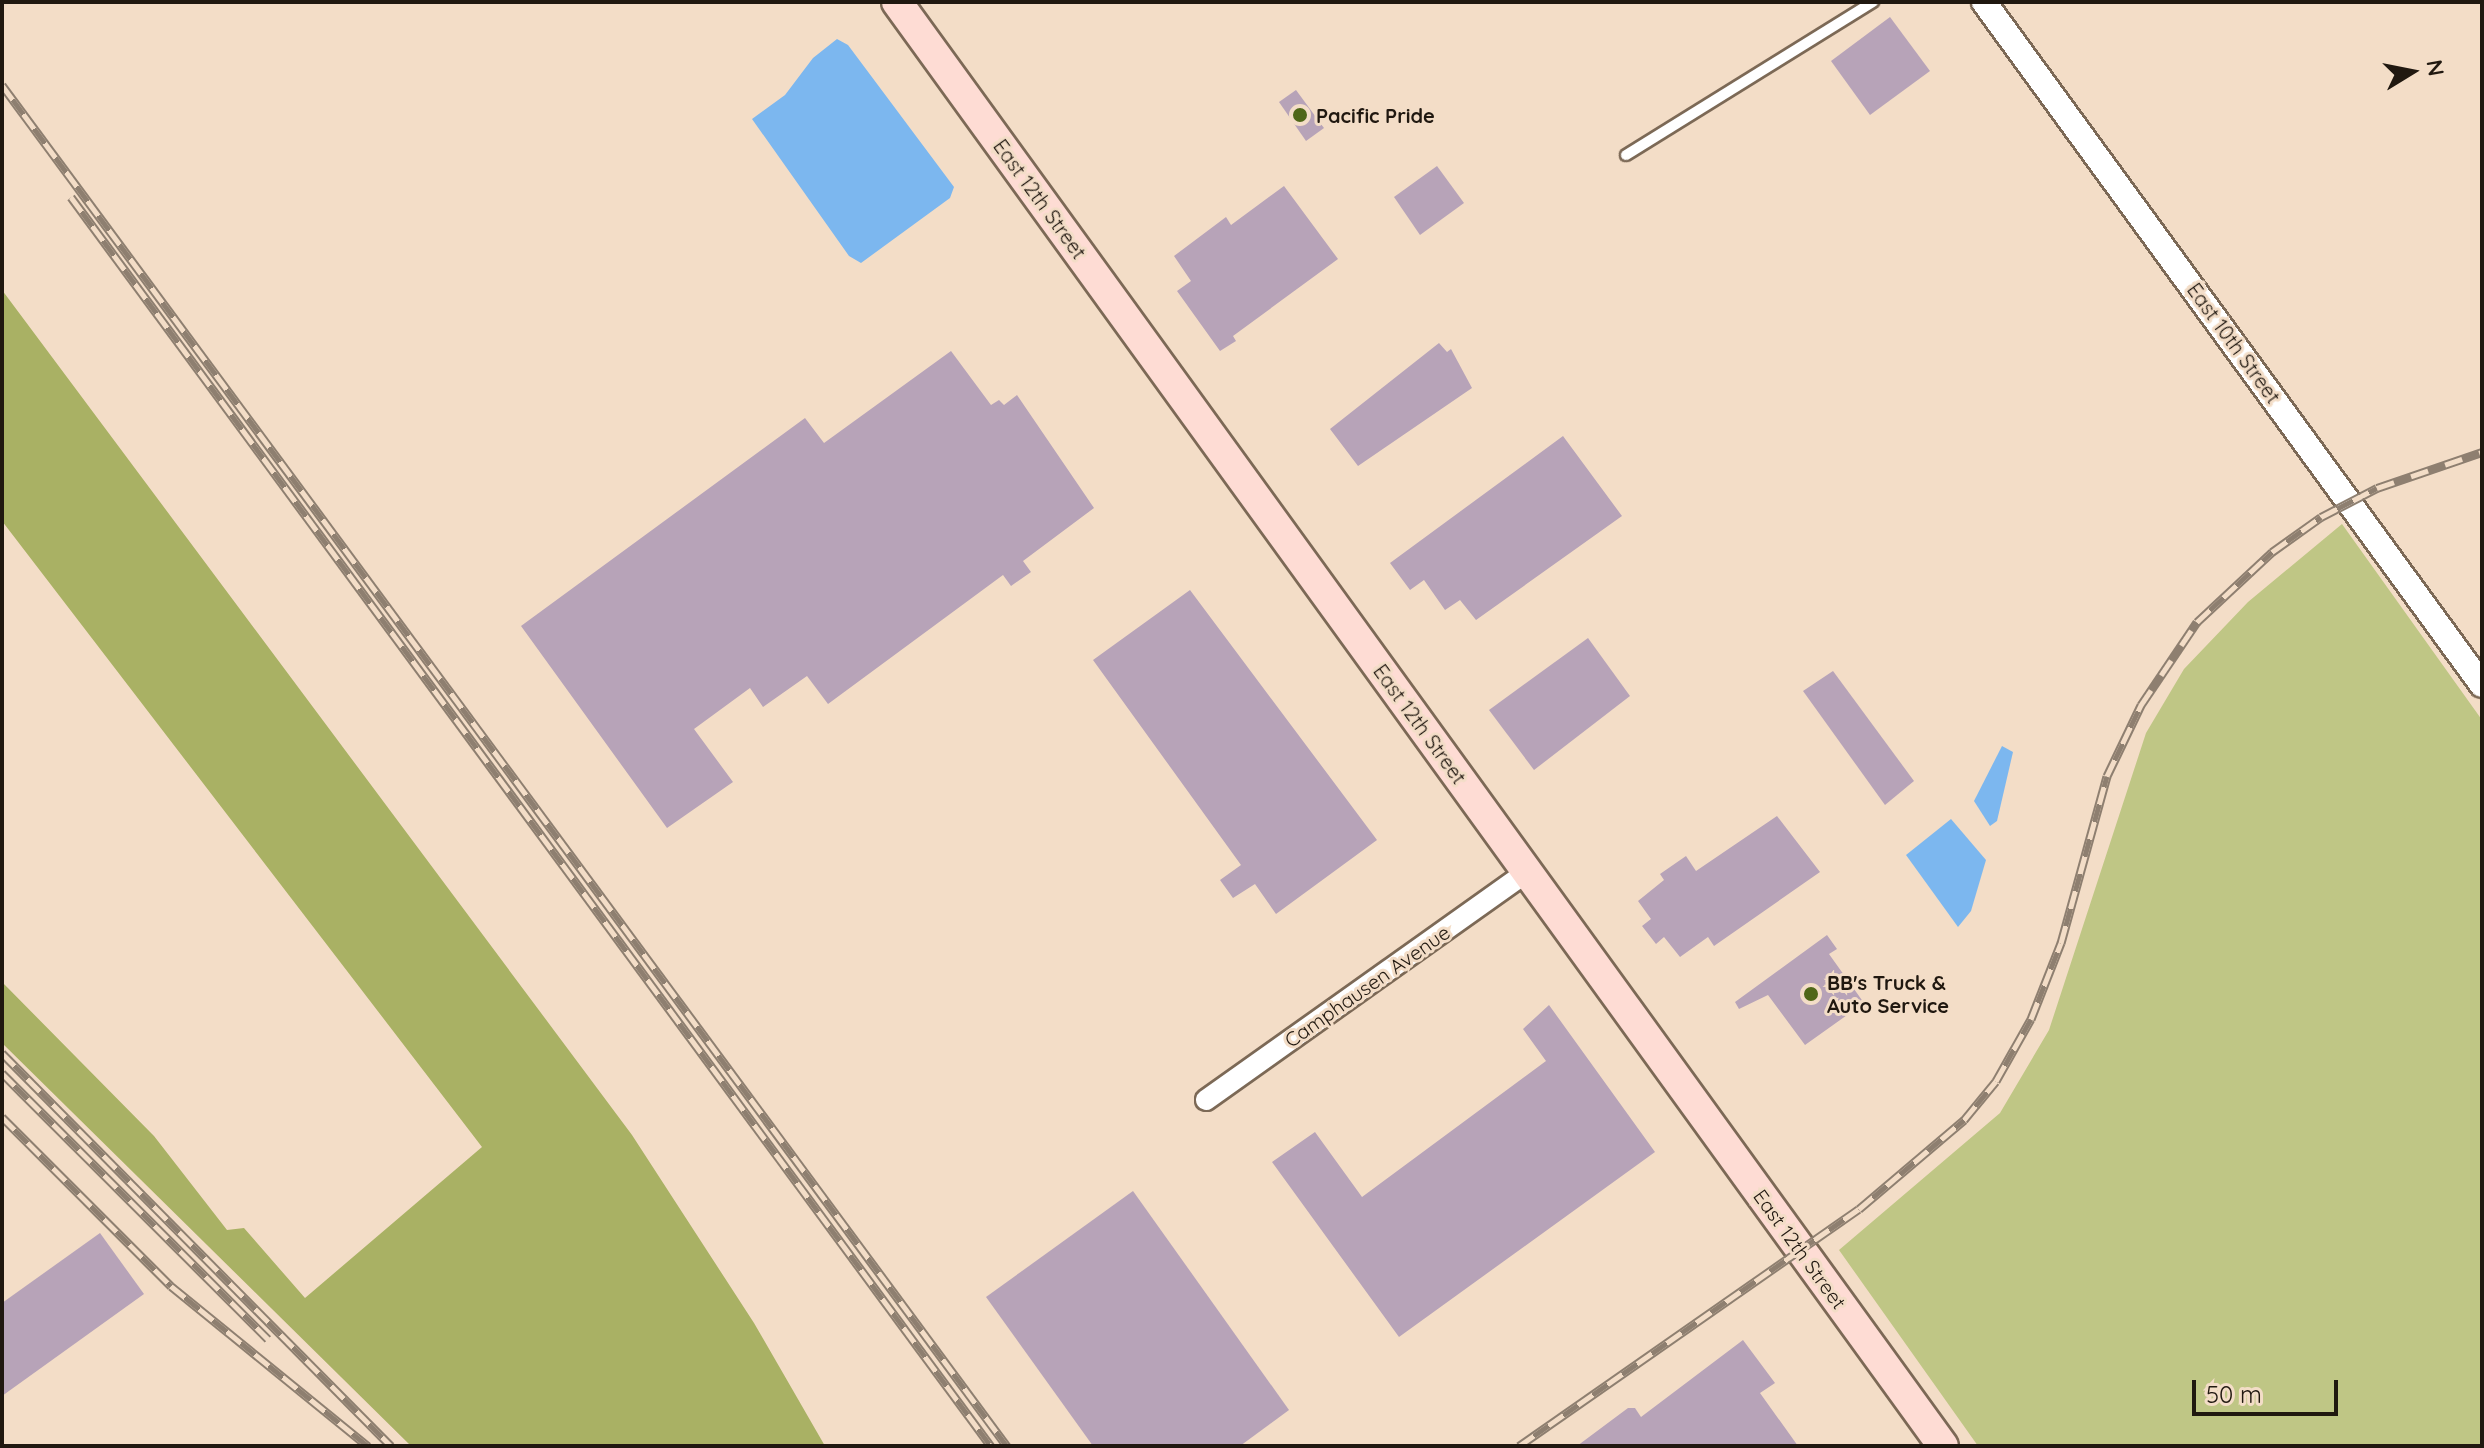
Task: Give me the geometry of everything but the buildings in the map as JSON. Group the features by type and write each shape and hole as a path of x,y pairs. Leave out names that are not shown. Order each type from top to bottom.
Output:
{"main road":[{"name":"East 12th Street","path":"897,2 1943,1446"}],"street":[{"name":"East 10th Street","path":"1984,2 2482,685"},
{"name":"Camphausen Avenue","path":"1206,1100 1527,872"}],"lane":[{"path":"1626,155 1873,2"}],"green space":[{"path":"2,290 632,1135 754,1323 825,1446 411,1446 2,1043 2,982 154,1136 227,1230 244,1228 305,1298 482,1147 2,521"},
{"path":"2342,524 2482,720 2482,1446 1978,1446 1839,1250 2000,1113 2049,1030 2146,733 2184,669 2248,602"}],"water":[{"path":"837,39 848,45 954,187 950,198 861,263 849,256 752,119 785,95 813,58"},
{"path":"2002,746 2013,752 1997,821 1990,826 1974,801"},
{"path":"1951,819 1986,860 1971,911 1958,927 1906,855"}],"railway":[{"path":"2,85 1007,1446"},
{"path":"71,197 991,1446"},
{"path":"1519,1446 1859,1209 1964,1120 1996,1081 2031,1019 2061,943 2107,776 2141,705 2197,622 2272,552 2321,517 2377,488 2482,452"},
{"path":"2,1053 391,1446"},
{"path":"2,1073 268,1339"},
{"path":"2,1117 171,1286 368,1446"}],"place":[{"name":"Pacific Pride","path":"1300,115"},
{"name":"BB's Truck & Auto Service","path":"1811,994"}]}
